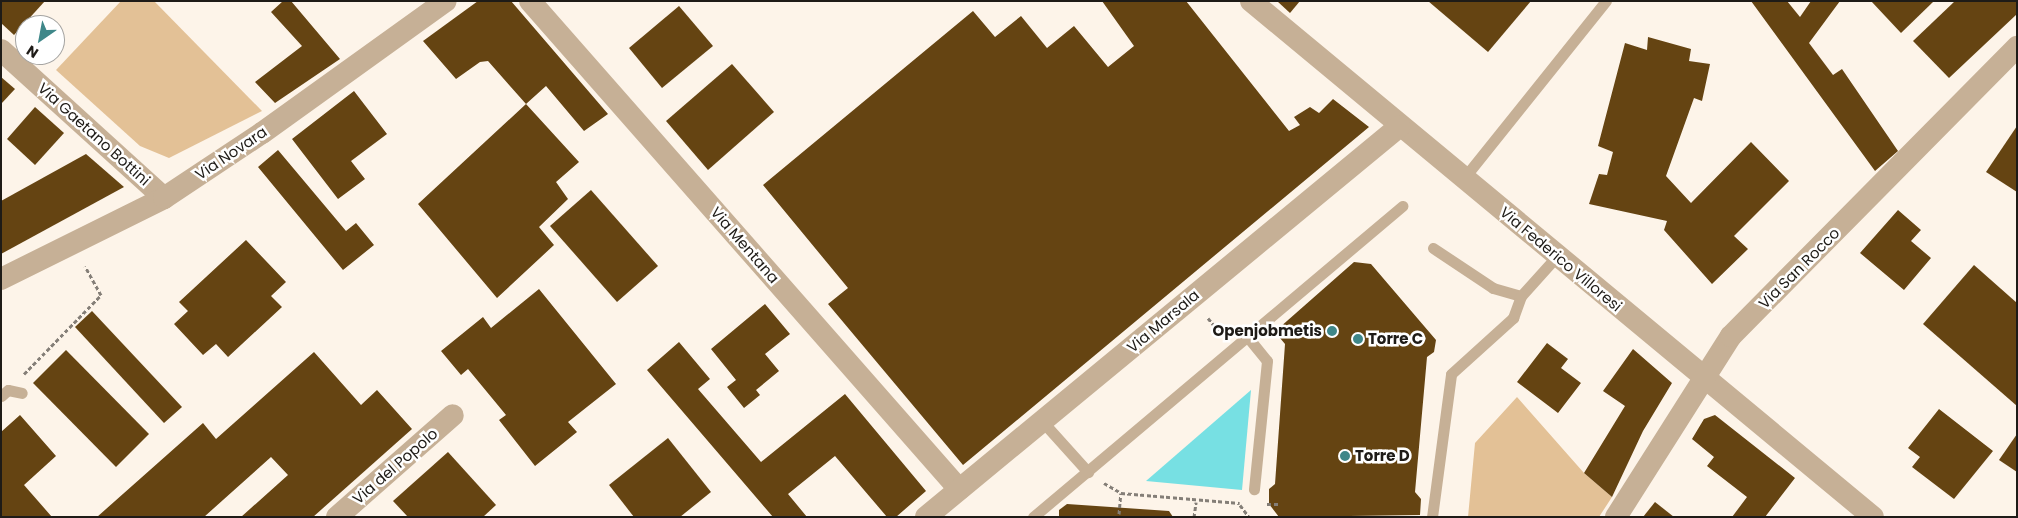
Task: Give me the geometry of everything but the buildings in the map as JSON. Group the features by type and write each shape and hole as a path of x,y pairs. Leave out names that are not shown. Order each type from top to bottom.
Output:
{"street":[{"name":"Via Novara","path":"1,279 164,198 262,133 446,1"},
{"name":"Via Mentana","path":"530,1 959,489"},
{"name":"Via Federico Villoresi","path":"1251,1 1873,517"},
{"name":"Via San Rocco","path":"1616,517 1731,336 2017,47"},
{"name":"Via Gaetano Bottini","path":"1,50 164,198"},
{"name":"Via Marsala","path":"926,517 1400,126"},
{"name":"Via del Popolo","path":"337,517 453,415"}],"lane":[{"path":"1464,178 1606,1"},
{"path":"1033,517 1088,472 1246,335 1402,206"},
{"path":"1433,248 1493,288 1521,296"},
{"path":"1432,517 1451,374 1513,318 1521,296 1557,256"},
{"path":"1246,335 1267,361 1254,489"},
{"path":"5,393 22,393"},
{"path":"1042,421 1088,472"}],"path":[{"path":"5,393 102,295 73,244"},
{"path":"1208,318 1214,326"},
{"path":"1119,514 1121,493 1196,502 1246,503"},
{"path":"1194,517 1196,502"},
{"path":"1238,503 1249,517"},
{"path":"1261,504 1278,504"}],"shaded area":[{"path":"121,1 154,1 262,111 169,158 140,146 56,70 61,65 65,65 65,60"},
{"path":"1517,397 1584,473 1612,497 1599,517 1468,517 1475,443"}],"water":[{"path":"1251,390 1242,490 1146,481"}],"place":[{"name":"Openjobmetis","path":"1332,331"},
{"name":"Torre C","path":"1358,339"},
{"name":"Torre D","path":"1345,456"}]}
